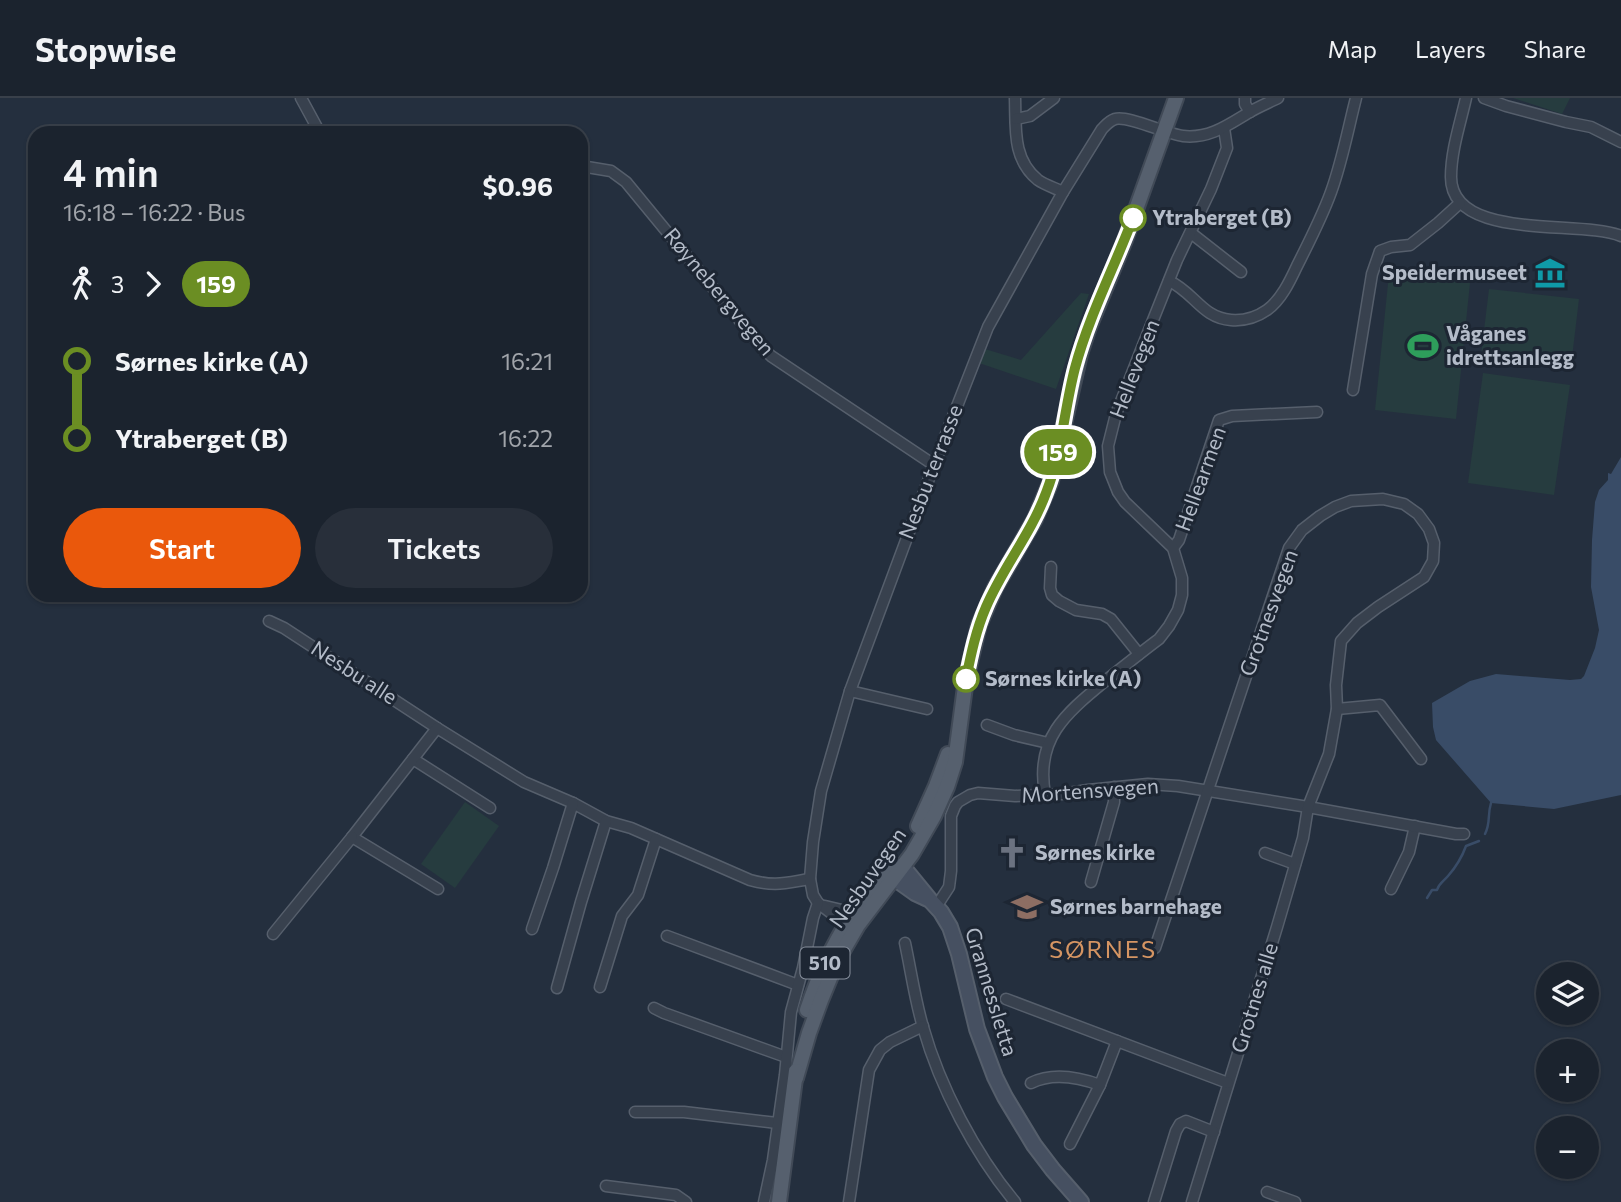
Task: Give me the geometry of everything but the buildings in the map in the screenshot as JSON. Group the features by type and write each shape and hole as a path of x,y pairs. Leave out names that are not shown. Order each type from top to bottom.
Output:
{"main road":[{"name":"Nesbuvegen","path":"779,1202 796,1078 809,1033 852,922 897,870 936,786 950,750 963,702 970,657 979,625 995,588 1035,519 1051,481 1088,327 1125,240 1176,98"},
{"name":"Grannessletta","path":"897,870 915,893 933,903 946,919 953,935 977,1029 995,1077 1034,1145 1081,1202"}],"street":[{"path":"301,98 316,126"},
{"path":"1015,98 1017,147 1024,165 1039,180 1063,192"},
{"path":"1016,119 1030,116 1054,98"},
{"path":"1245,98 1250,112"},
{"name":"Nesbu terrasse","path":"818,903 813,895 810,879 821,791 850,691 933,465 988,327 1063,192 1108,122 1124,118 1183,136 1197,136 1224,128 1278,98"},
{"path":"1169,281 1180,286 1190,294 1196,304 1217,318 1245,319 1268,310 1290,280 1331,192 1356,98"},
{"path":"1466,98 1451,178 1453,191 1460,203 1481,217 1514,225 1590,229 1621,236"},
{"path":"1483,98 1530,113 1591,127 1621,142"},
{"name":"Hellevegen","path":"1173,548 1118,492 1108,459 1108,446 1116,414 1177,260 1211,189 1227,148 1224,128"},
{"name":"Røynebergvegen","path":"588,167 611,171 626,183 771,356 933,465"},
{"path":"1353,390 1372,274 1380,251 1410,245 1460,203"},
{"path":"1191,233 1241,272"},
{"name":"Hellearmen","path":"1173,548 1179,540 1219,420 1232,416 1317,412"},
{"name":"Grotnesvegen","path":"1155,948 1289,548 1302,530 1320,516 1343,504 1383,499 1404,505 1418,514 1429,529 1434,543 1433,561 1424,577 1357,623 1341,641 1336,685 1337,709 1329,754 1308,807"},
{"path":"1045,794 1043,769 1048,743 1068,713 1158,639 1178,610 1182,595 1182,578 1173,548"},
{"path":"1051,567 1052,595 1076,610 1102,614 1111,619 1139,654"},
{"name":"Nesbu alle","path":"269,621 524,782 606,821 656,839 750,880 778,885 810,879"},
{"path":"850,691 927,709"},
{"path":"1337,709 1380,705 1421,759"},
{"path":"988,725 1014,735 1048,743"},
{"path":"273,934 437,729"},
{"path":"413,759 491,808"},
{"name":"Mortensvegen","path":"933,903 949,887 951,817 955,806 964,797 978,793 1015,796 1062,794 1148,784 1308,807 1464,834"},
{"path":"1091,882 1114,802 1114,787"},
{"path":"532,929 573,803"},
{"name":"Grotnes alle","path":"1192,1202 1277,927 1303,838 1308,807"},
{"path":"557,988 606,821"},
{"path":"1391,889 1409,852 1415,827"},
{"path":"352,837 438,889"},
{"path":"600,987 622,916 638,895 656,839"},
{"path":"1265,853 1295,864"},
{"path":"764,1202 785,1075 791,1012 818,903 846,911 852,922"},
{"path":"667,936 798,985"},
{"path":"905,943 923,1026 934,1059 958,1115 989,1167 1015,1202"},
{"path":"1006,999 1228,1083"},
{"path":"654,1007 786,1057"},
{"path":"849,1202 869,1070 880,1050 890,1042 923,1026"},
{"path":"1070,1144 1100,1085 1117,1041"},
{"path":"1031,1083 1058,1076 1100,1085"},
{"path":"635,1112 684,1112 777,1123"},
{"path":"1154,1202 1180,1124 1186,1122 1214,1132"},
{"path":"606,1186 676,1195 687,1202"},
{"path":"1267,1192 1282,1200 1295,1202"}],"green space":[{"path":"1513,98 1570,98 1562,114"},
{"name":"Våganes idrettsanlegg","path":"1389,274 1470,283 1456,419 1375,410"},
{"path":"1489,289 1579,299 1571,366 1481,355"},
{"path":"1081,293 1089,294 1056,389 979,363 985,349 1021,360"},
{"path":"1483,373 1570,385 1554,495 1468,483"},
{"path":"465,802 499,826 455,888 421,864"}],"water":[{"path":"1621,457 1621,795 1554,809 1491,803 1436,740 1432,703 1470,681 1496,674 1570,680 1584,676 1599,630 1591,587 1595,502 1599,490 1608,480 1608,473 1611,474"}],"waterway":[{"path":"1485,834 1491,803"},
{"path":"1427,898 1454,869 1466,846 1479,841"}],"bus line":[{"name":"159","path":"966,679 986,606 1035,519 1051,481 1075,370 1088,327 1133,218"}],"place":[{"name":"Ytraberget (B)","path":"1133,218"},
{"name":"Speidermuseet","path":"1550,273"},
{"name":"Våganes idrettsanlegg","path":"1423,346"},
{"name":"Sørnes kirke (A)","path":"966,679"},
{"name":"Sørnes kirke","path":"1012,853"},
{"name":"Sørnes barnehage","path":"1027,907"}],"district":[{"name":"SØRNES","path":"1103,950"}]}
